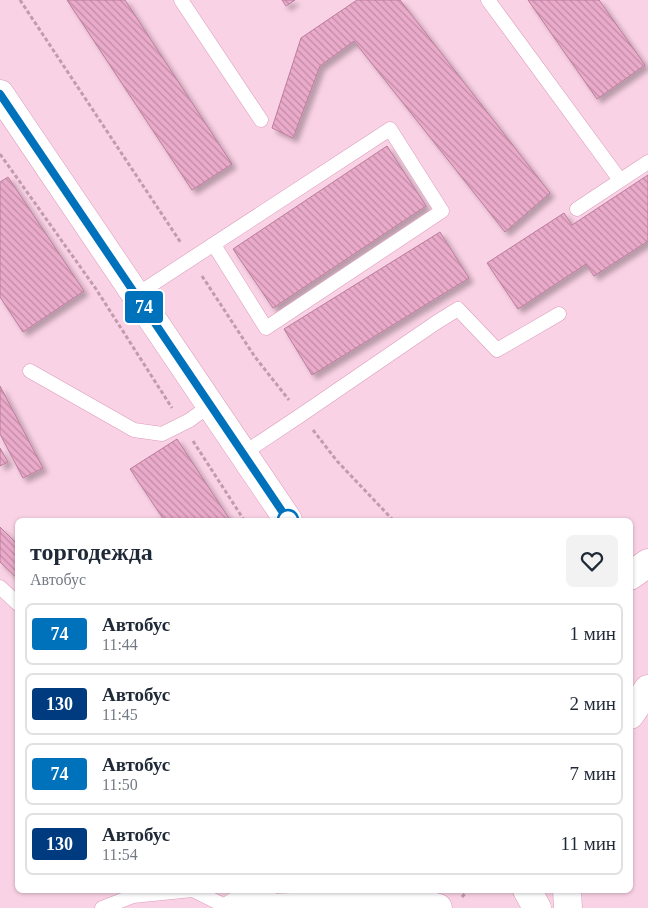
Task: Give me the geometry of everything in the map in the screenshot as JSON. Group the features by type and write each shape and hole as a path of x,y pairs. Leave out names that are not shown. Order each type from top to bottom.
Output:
{"main road":[{"path":"0,94 287,518"},
{"path":"633,574 648,563"},
{"path":"633,685 648,675"},
{"path":"633,712 648,689"},
{"path":"233,908 257,893"},
{"path":"529,893 537,908"},
{"path":"567,893 568,908"},
{"path":"263,908 316,901 336,905 366,898 401,897 438,908"}],"lane":[{"path":"180,0 261,120"},
{"path":"488,0 620,180"},
{"path":"136,296 390,129 442,211 266,328 214,245"},
{"path":"576,209 648,162"},
{"path":"244,453 458,309 497,350 559,314"},
{"path":"30,371 134,430 162,434 183,424 210,405"},
{"path":"0,587 15,601"},
{"path":"102,908 133,896 162,893"},
{"path":"198,893 229,908"}],"path":[{"path":"0,154 96,289 243,518"}],"building":[{"path":"67,0 125,0 232,164 192,190"},
{"path":"282,0 295,0 286,6"},
{"path":"357,0 400,0 550,193 505,232 354,41 320,66 293,138 272,128 301,38"},
{"path":"528,0 599,0 645,65 597,99"},
{"path":"387,146 426,206 273,308 233,249"},
{"path":"648,175 648,241 594,276 586,264 518,309 487,263 564,213 572,225"},
{"path":"8,177 84,291 23,332 0,297 0,182"},
{"path":"440,232 469,278 312,375 284,329"},
{"path":"0,386 43,468 23,478 0,434"},
{"path":"177,439 229,518 163,518 130,469"},
{"path":"0,448 8,462 0,466"},
{"path":"0,527 15,542 15,576 0,562"}],"bus line":[{"name":"74","path":"0,94 287,518"}]}
